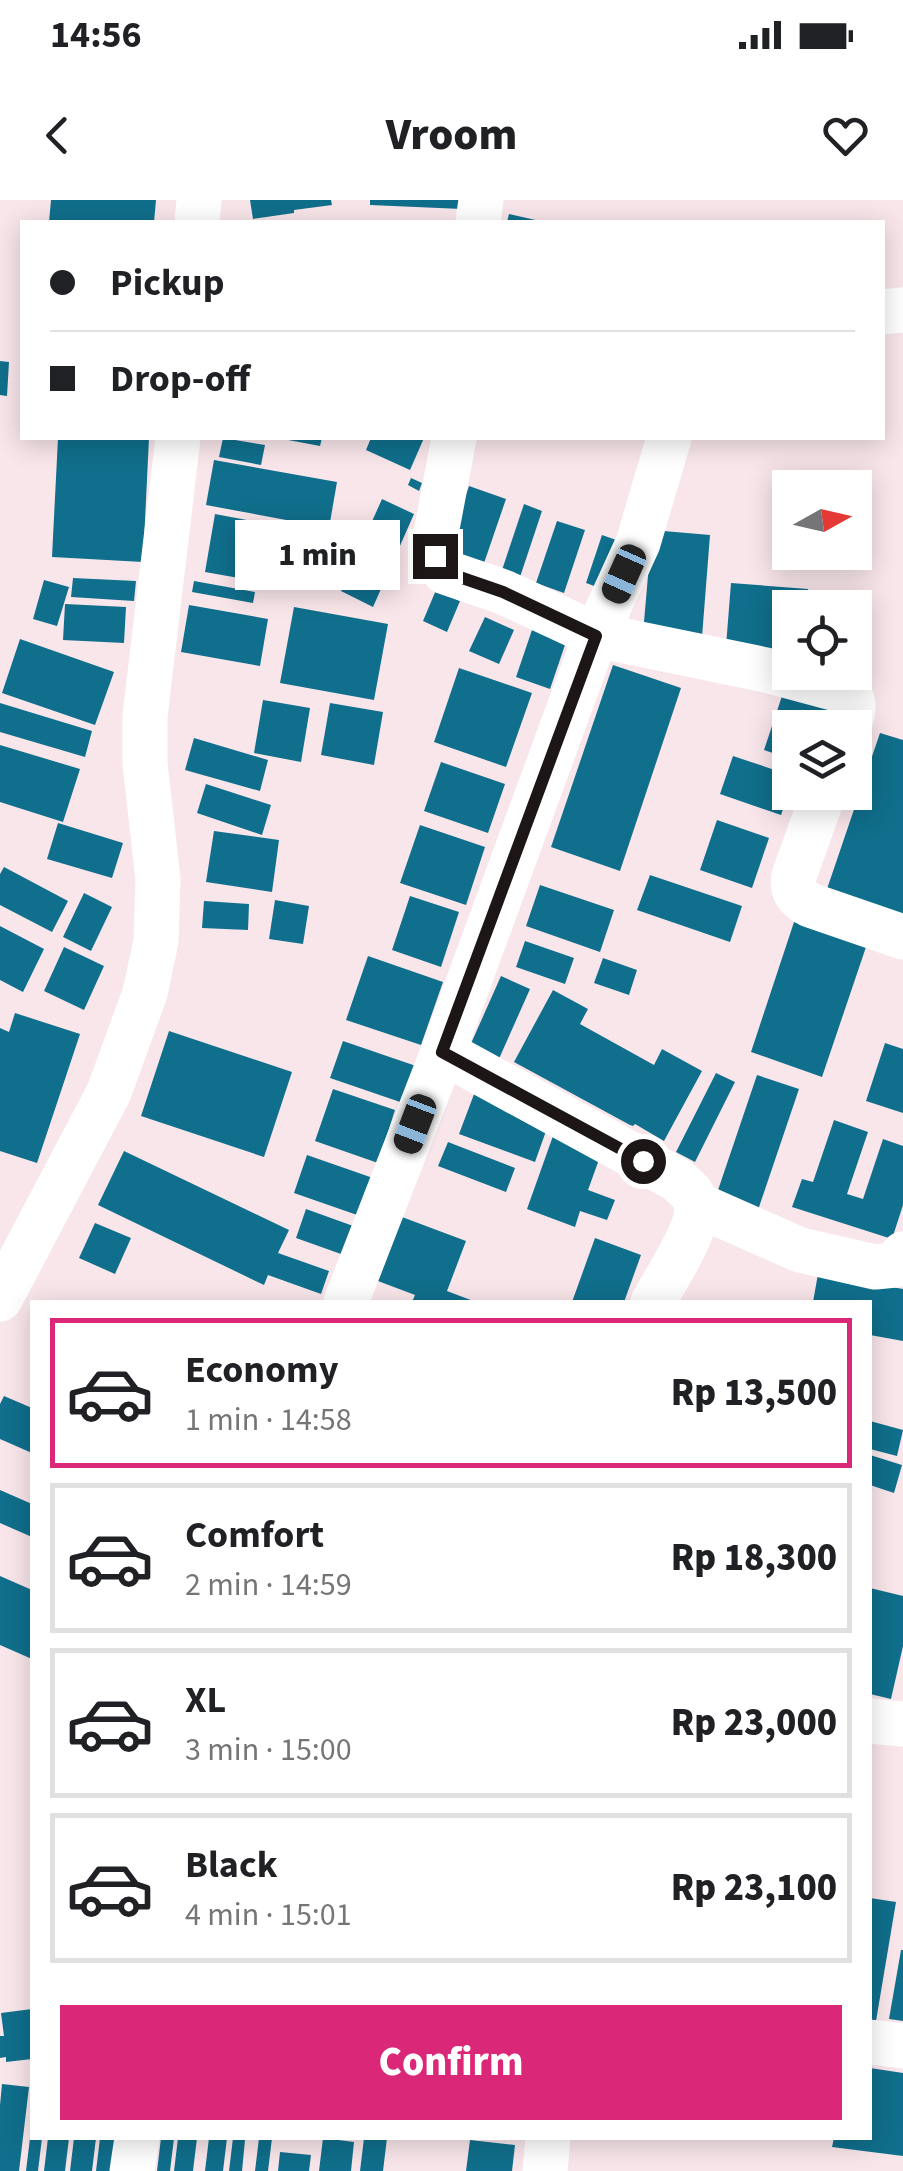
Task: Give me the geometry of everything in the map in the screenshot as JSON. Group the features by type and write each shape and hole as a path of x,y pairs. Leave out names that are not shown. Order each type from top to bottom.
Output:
{"street":[{"path":"0,1299 109,1092 145,993 156,941 158,880 144,764 145,716 178,440"},
{"path":"454,440 435,538 435,556 445,572 503,592 596,636 766,670 844,691 853,700 854,710"},
{"path":"347,1300 596,636 638,543 668,440"},
{"path":"818,810 794,876 794,891 810,905 903,937"},
{"path":"442,1052 676,1179 689,1190 696,1204 696,1222 654,1300"},
{"path":"696,1204 800,1250 875,1268 894,1265 903,1254"},
{"path":"872,1720 903,1724"},
{"path":"872,2042 903,2046"},
{"path":"132,2171 137,2140"},
{"path":"544,2171 548,2140"}],"building":[{"path":"51,200 156,200 154,220 49,220"},
{"path":"250,200 331,200 332,205 253,219"},
{"path":"370,200 462,200 462,209 370,205"},
{"path":"509,214 536,220 508,220"},
{"path":"0,361 9,362 7,396 0,395"},
{"path":"58,440 149,440 143,562 52,557"},
{"path":"223,440 265,445 261,465 219,457"},
{"path":"288,440 322,440 320,446"},
{"path":"370,440 423,440 410,470 366,450"},
{"path":"214,460 337,482 329,528 206,505"},
{"path":"411,478 422,483 419,491 408,485"},
{"path":"469,486 506,499 482,569 445,556"},
{"path":"382,499 414,514 373,607 341,591"},
{"path":"524,504 542,511 516,589 498,582"},
{"path":"215,514 283,527 273,584 205,572"},
{"path":"557,521 585,530 564,593 536,583"},
{"path":"652,530 710,535 702,637 643,633"},
{"path":"602,535 625,543 608,591 586,583"},
{"path":"73,578 136,581 134,601 71,597"},
{"path":"44,580 69,587 57,626 33,619"},
{"path":"194,581 255,592 253,603 192,592"},
{"path":"731,583 808,589 772,590 772,650 726,646"},
{"path":"436,590 460,601 447,632 423,621"},
{"path":"65,604 126,607 124,643 63,640"},
{"path":"189,605 268,619 260,666 181,652"},
{"path":"294,607 388,624 374,700 280,683"},
{"path":"485,617 514,630 499,664 469,651"},
{"path":"532,630 566,642 550,689 516,677"},
{"path":"20,639 114,672 95,725 2,693"},
{"path":"613,665 681,688 620,871 551,847"},
{"path":"459,668 532,693 506,767 434,742"},
{"path":"784,690 804,690 834,700 831,710 777,710"},
{"path":"263,700 310,708 301,762 254,753"},
{"path":"0,703 92,731 85,757 0,732"},
{"path":"330,703 383,712 374,765 321,755"},
{"path":"772,726 772,753 764,750"},
{"path":"880,733 903,740 903,915 827,889 854,810 872,810 872,757"},
{"path":"194,738 268,760 260,791 185,770"},
{"path":"0,745 80,769 63,822 0,802"},
{"path":"733,756 772,769 772,810 783,810 781,815 720,794"},
{"path":"441,762 505,784 488,833 424,811"},
{"path":"206,784 271,805 262,835 197,813"},
{"path":"717,820 769,838 752,888 700,870"},
{"path":"58,823 123,843 112,878 47,859"},
{"path":"420,825 485,847 466,905 400,883"},
{"path":"214,831 279,840 272,892 206,882"},
{"path":"4,867 68,901 52,932 0,905 0,874"},
{"path":"650,875 742,906 730,942 637,910"},
{"path":"540,885 614,910 600,952 526,926"},
{"path":"84,893 112,907 91,951 63,937"},
{"path":"410,896 459,912 441,967 392,950"},
{"path":"275,900 309,906 303,944 269,939"},
{"path":"204,901 249,904 248,930 202,928"},
{"path":"794,922 866,947 822,1077 751,1052"},
{"path":"0,926 44,949 23,992 0,980"},
{"path":"525,941 574,958 565,984 516,967"},
{"path":"64,947 104,966 84,1010 44,991"},
{"path":"368,956 443,982 421,1045 346,1020"},
{"path":"603,958 637,970 629,995 594,983"},
{"path":"501,976 530,989 498,1061 469,1048"},
{"path":"553,990 588,1009 580,1024 654,1065 662,1049 702,1071 664,1141 514,1062"},
{"path":"15,1013 80,1034 37,1163 0,1151 0,1028 9,1032"},
{"path":"169,1031 292,1072 264,1157 141,1116"},
{"path":"343,1041 416,1066 403,1103 330,1078"},
{"path":"885,1043 903,1049 903,1113 866,1101"},
{"path":"716,1073 735,1082 695,1162 676,1152"},
{"path":"757,1075 799,1089 758,1210 716,1196"},
{"path":"333,1089 395,1110 378,1163 315,1141"},
{"path":"476,1089 551,1117 535,1162 459,1134"},
{"path":"834,1120 868,1132 847,1194 863,1199 883,1139 903,1146 903,1205 892,1239 792,1207 802,1179 813,1182"},
{"path":"553,1136 601,1154 588,1190 615,1200 607,1220 580,1211 575,1227 527,1209"},
{"path":"448,1142 515,1168 506,1192 438,1166"},
{"path":"124,1151 289,1230 278,1253 329,1271 321,1294 268,1275 264,1285 98,1205"},
{"path":"307,1155 373,1178 360,1216 294,1193"},
{"path":"306,1209 356,1227 341,1254 296,1238"},
{"path":"402,1217 466,1241 447,1291 471,1300 413,1300 415,1295 378,1281"},
{"path":"95,1223 131,1238 115,1274 79,1258"},
{"path":"595,1238 641,1255 625,1300 573,1300"},
{"path":"818,1274 903,1289 903,1341 872,1335 872,1300 813,1300"},
{"path":"4,1396 30,1407 30,1452 0,1439 0,1404"},
{"path":"872,1422 903,1430 897,1456 872,1450"},
{"path":"872,1456 902,1465 894,1493 872,1486"},
{"path":"0,1490 30,1503 30,1536 0,1523"},
{"path":"0,1576 30,1589 30,1658 0,1645"},
{"path":"872,1588 903,1596 903,1646 891,1699 872,1694"},
{"path":"872,1898 896,1902 876,2021 872,2020"},
{"path":"903,1950 903,2021 889,2019"},
{"path":"30,2009 30,2059 6,2062 6,2057 0,2058 0,2036 4,2036 1,2013"},
{"path":"872,2068 903,2073 903,2156 832,2147 834,2140 872,2140"},
{"path":"2,2084 29,2087 19,2171 0,2171"},
{"path":"30,2138 42,2140 38,2171 26,2171"},
{"path":"48,2140 69,2140 65,2171 44,2171"},
{"path":"74,2140 96,2140 92,2171 70,2171"},
{"path":"100,2140 124,2140 120,2171 96,2171"},
{"path":"161,2140 174,2140 170,2171 157,2171"},
{"path":"178,2140 197,2140 193,2171 174,2171"},
{"path":"209,2140 227,2140 223,2171 205,2171"},
{"path":"233,2140 245,2140 242,2171 229,2171"},
{"path":"259,2140 272,2140 268,2171 255,2171"},
{"path":"323,2140 354,2142 351,2171 319,2171"},
{"path":"364,2140 387,2140 383,2171 360,2171"},
{"path":"470,2140 515,2145 512,2171 466,2171"},
{"path":"280,2152 311,2155 309,2171 278,2171"}],"route":[{"path":"435,556 445,572 503,592 596,636 442,1052 643,1161"}]}
